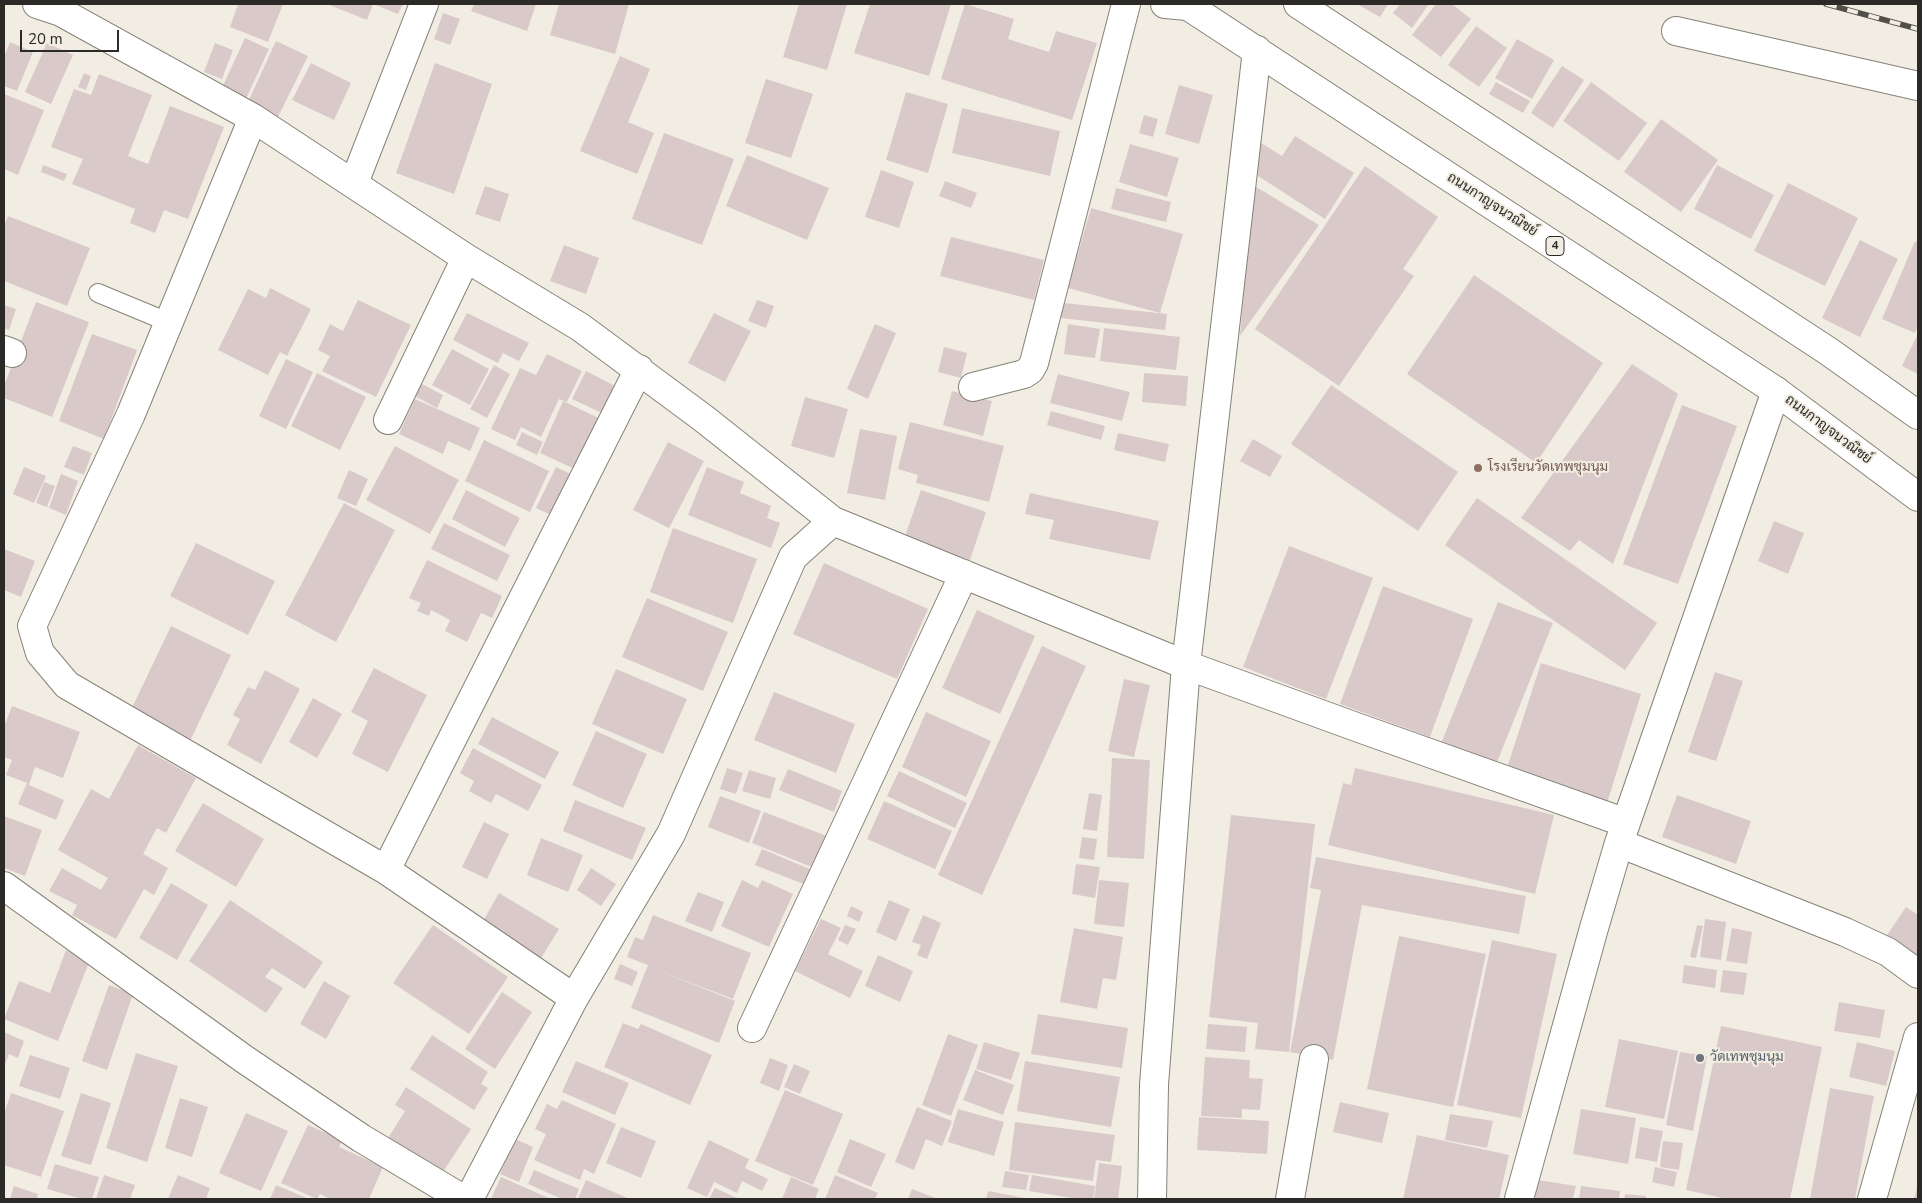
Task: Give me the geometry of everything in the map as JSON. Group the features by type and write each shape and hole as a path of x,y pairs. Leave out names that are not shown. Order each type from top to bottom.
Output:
{"main road":[{"path":"37,4 61,12 253,118 466,258 580,327 639,369 834,522 1186,665 1359,728 1623,833 1888,952 1918,974"},
{"path":"354,183 424,4"},
{"path":"973,387 1024,374 1030,370 1034,363 1126,4"},
{"path":"1298,4 1828,351 1918,415"},
{"name":"ถนนกาญจนวณิชย์","path":"1179,5 1257,50 1776,391 1918,497"},
{"path":"1676,31 1918,86"},
{"path":"1152,1199 1154,1085 1186,665 1257,50"},
{"path":"253,118 131,414 32,626 40,653 67,685 386,870 574,998"},
{"path":"388,420 466,258"},
{"path":"386,870 639,369"},
{"path":"1519,1199 1594,928 1623,833 1776,391"},
{"path":"469,1199 574,998 671,834 793,557 834,522"},
{"path":"752,1028 964,574"},
{"path":"4,886 244,1059 361,1138 463,1199"},
{"path":"1872,1199 1918,1037"},
{"path":"1290,1199 1314,1059"}],"lane":[{"path":"98,293 168,322"}],"building":[{"path":"238,4 283,4 268,42 230,27"},
{"path":"327,4 373,4 367,20"},
{"path":"373,4 403,4 398,14"},
{"path":"474,4 536,4 527,31 471,11"},
{"path":"559,4 629,4 615,54 550,35"},
{"path":"799,4 847,4 827,70 783,57"},
{"path":"870,4 951,4 929,76 854,53"},
{"path":"965,4 1014,19 1008,39 1049,52 1056,31 1097,43 1072,120 941,79"},
{"path":"1357,4 1388,4 1380,17"},
{"path":"1400,4 1429,4 1412,28 1393,13"},
{"path":"1436,4 1452,4 1471,19 1441,57 1412,35"},
{"path":"443,13 460,19 450,45 434,39"},
{"path":"1476,26 1507,48 1479,87 1448,65"},
{"path":"245,38 269,49 245,101 221,90"},
{"path":"1517,39 1554,60 1532,99 1495,78"},
{"path":"276,41 308,56 277,119 247,104"},
{"path":"10,42 33,52 17,91 4,86 4,57"},
{"path":"47,43 73,55 51,104 25,92"},
{"path":"215,43 233,50 222,79 204,72"},
{"path":"620,56 650,69 628,122 654,133 637,174 580,151"},
{"path":"311,63 351,83 334,120 292,100"},
{"path":"435,63 492,84 454,194 396,173"},
{"path":"1562,66 1584,80 1553,128 1531,113"},
{"path":"84,73 91,76 86,90 78,87"},
{"path":"99,74 152,95 128,156 148,164 170,106 224,127 188,219 164,210 155,233 130,223 135,209 72,184 83,159 51,147 74,89 91,95"},
{"path":"766,79 813,94 791,158 745,143"},
{"path":"1496,82 1530,101 1523,113 1489,94"},
{"path":"1591,82 1647,123 1619,161 1563,121"},
{"path":"1179,85 1213,95 1199,144 1165,134"},
{"path":"906,92 948,104 928,173 886,160"},
{"path":"4,94 44,110 18,175 4,169"},
{"path":"962,108 1060,131 1050,176 952,153"},
{"path":"1144,115 1158,119 1153,137 1139,133"},
{"path":"1661,119 1718,160 1681,212 1624,172"},
{"path":"664,133 734,159 702,245 632,219"},
{"path":"1295,136 1354,173 1325,219 1258,176 1258,141 1282,156"},
{"path":"1130,144 1179,158 1167,197 1119,182"},
{"path":"747,155 829,188 807,240 726,206"},
{"path":"43,165 67,174 64,181 41,172"},
{"path":"1717,165 1774,195 1751,239 1694,209"},
{"path":"1365,166 1438,217 1403,269 1414,276 1339,386 1255,329"},
{"path":"881,170 914,182 899,228 865,217"},
{"path":"945,181 977,193 971,208 939,196"},
{"path":"1788,183 1858,218 1825,286 1754,251"},
{"path":"1253,185 1319,225 1240,336"},
{"path":"485,186 509,194 500,222 475,214"},
{"path":"1116,188 1171,202 1166,222 1111,209"},
{"path":"1091,208 1183,234 1160,313 1068,288"},
{"path":"8,216 90,248 67,306 4,281 4,226"},
{"path":"951,237 1044,260 1034,300 940,276"},
{"path":"1860,240 1898,259 1860,337 1822,318"},
{"path":"1915,241 1918,243 1918,326 1915,333 1882,319"},
{"path":"564,245 599,258 586,294 550,281"},
{"path":"1474,275 1603,363 1536,463 1407,374"},
{"path":"270,288 311,309 287,356 280,352 268,375 218,350 248,289 266,298"},
{"path":"358,300 411,325 376,397 322,371 330,356 318,350 330,324 343,331"},
{"path":"757,300 774,306 766,328 748,321"},
{"path":"36,302 89,322 52,417 4,398 4,386"},
{"path":"1055,302 1167,314 1165,330 1053,317"},
{"path":"4,305 16,309 9,330 4,328"},
{"path":"467,313 529,343 519,361 503,353 498,363 453,340"},
{"path":"714,313 751,331 725,382 688,363"},
{"path":"875,324 896,333 868,399 847,389"},
{"path":"1068,324 1100,329 1095,358 1064,354"},
{"path":"1104,328 1180,337 1176,370 1100,361"},
{"path":"92,334 137,350 104,439 59,421"},
{"path":"1918,334 1918,374 1902,366"},
{"path":"944,347 967,353 961,378 938,372"},
{"path":"452,349 489,369 470,405 432,385"},
{"path":"547,354 582,371 567,402 559,399 541,437 521,427 515,440 491,429 520,368 536,375"},
{"path":"286,359 313,372 286,429 259,416"},
{"path":"1632,364 1678,394 1613,564 1579,540 1570,551 1521,518"},
{"path":"494,365 510,374 487,418 470,409"},
{"path":"586,371 617,387 604,414 572,399"},
{"path":"317,373 366,397 340,450 291,426"},
{"path":"1144,373 1188,376 1186,406 1142,402"},
{"path":"1058,374 1130,392 1122,421 1050,403"},
{"path":"420,383 443,395 437,408 413,395"},
{"path":"1331,385 1458,472 1418,531 1291,444"},
{"path":"952,391 992,401 983,436 943,425"},
{"path":"805,397 848,409 834,458 791,446"},
{"path":"415,399 480,428 470,451 448,441 443,454 399,434"},
{"path":"563,401 603,420 579,471 540,453"},
{"path":"1682,405 1737,426 1678,584 1623,564"},
{"path":"1051,411 1105,426 1101,440 1047,425"},
{"path":"910,422 1004,446 989,502 916,483 918,475 898,469"},
{"path":"860,429 897,436 885,500 847,493"},
{"path":"522,432 543,442 537,455 516,445"},
{"path":"1118,433 1169,444 1165,462 1114,450"},
{"path":"1253,439 1282,456 1270,477 1240,461"},
{"path":"484,440 549,471 530,512 465,481"},
{"path":"668,442 704,461 669,528 633,510"},
{"path":"73,446 92,453 84,475 64,467"},
{"path":"395,446 459,480 430,534 366,500"},
{"path":"24,467 46,476 34,503 13,494"},
{"path":"556,467 575,476 555,517 536,508"},
{"path":"707,467 744,482 740,493 771,506 767,518 780,523 771,548 688,515"},
{"path":"349,470 368,479 356,506 337,498"},
{"path":"61,474 78,481 66,515 49,508"},
{"path":"44,482 55,486 47,507 36,503"},
{"path":"466,490 520,518 505,547 452,519"},
{"path":"921,490 986,512 970,560 904,539"},
{"path":"1030,493 1159,521 1150,560 1049,539 1054,520 1025,514"},
{"path":"1477,498 1657,623 1625,670 1445,545"},
{"path":"344,503 395,530 336,642 285,615"},
{"path":"1774,521 1804,533 1788,574 1758,561"},
{"path":"444,523 510,555 497,581 431,549"},
{"path":"673,528 757,559 733,623 650,592"},
{"path":"196,543 275,581 248,635 170,596"},
{"path":"1289,546 1373,578 1326,699 1243,667"},
{"path":"4,549 35,561 21,597 4,590"},
{"path":"427,560 502,596 492,618 481,613 467,642 445,631 450,620 431,610 429,616 417,611 421,603 409,598"},
{"path":"824,563 928,609 897,679 793,634"},
{"path":"1383,586 1473,619 1430,737 1340,704"},
{"path":"647,598 728,632 703,691 622,657"},
{"path":"1498,602 1553,623 1495,767 1440,746"},
{"path":"977,610 1035,636 1000,714 942,688"},
{"path":"171,626 231,655 189,743 129,714"},
{"path":"1042,646 1086,666 982,895 938,875"},
{"path":"1541,663 1641,694 1607,803 1506,771"},
{"path":"374,668 427,695 388,772 352,754 368,721 351,712"},
{"path":"616,669 687,699 663,754 592,724"},
{"path":"265,670 300,689 261,764 227,745 240,719 233,715 248,687 255,690"},
{"path":"1715,672 1743,681 1716,761 1688,752"},
{"path":"1124,679 1150,685 1134,757 1108,751"},
{"path":"774,692 855,724 836,773 754,740"},
{"path":"313,698 342,714 317,758 289,742"},
{"path":"12,706 80,732 63,778 35,767 29,785 64,800 56,820 18,804 27,783 6,775 12,760 4,757 4,727"},
{"path":"926,712 991,741 966,797 902,767"},
{"path":"492,717 559,752 545,779 478,744"},
{"path":"596,731 647,754 623,808 572,785"},
{"path":"138,745 196,778 166,833 157,828 143,854 168,868 154,895 144,889 116,939 72,915 77,905 49,891 62,868 101,890 108,878 58,850 91,789 109,799"},
{"path":"473,748 542,785 528,811 496,794 491,803 469,791 474,781 460,773"},
{"path":"1112,758 1150,760 1144,859 1107,857"},
{"path":"727,768 743,773 736,794 720,789"},
{"path":"1355,768 1554,815 1535,894 1328,845 1343,783 1351,785"},
{"path":"788,769 842,791 834,812 779,790"},
{"path":"749,770 776,778 770,799 742,791"},
{"path":"899,771 967,803 955,828 887,796"},
{"path":"1089,793 1102,795 1097,831 1083,829"},
{"path":"1677,795 1751,821 1736,864 1662,837"},
{"path":"720,796 761,811 749,843 708,827"},
{"path":"575,800 646,828 632,860 563,831"},
{"path":"884,801 952,831 935,869 867,839"},
{"path":"203,803 264,839 236,887 175,851"},
{"path":"764,812 832,838 819,870 752,843"},
{"path":"1231,815 1315,824 1289,1052 1255,1049 1258,1023 1209,1017"},
{"path":"4,816 42,830 25,876 4,868"},
{"path":"484,822 509,834 487,879 462,867"},
{"path":"1082,837 1097,839 1094,860 1079,858"},
{"path":"541,838 583,855 568,892 527,875"},
{"path":"762,849 812,870 806,885 755,865"},
{"path":"1316,857 1526,896 1519,934 1362,905 1333,1060 1290,1052 1321,890 1310,888"},
{"path":"1076,864 1100,867 1095,898 1072,894"},
{"path":"591,868 616,884 601,906 577,890"},
{"path":"742,880 758,888 762,880 793,894 769,947 721,926"},
{"path":"1099,880 1129,883 1124,927 1094,924"},
{"path":"171,883 208,905 177,960 139,938"},
{"path":"698,892 724,902 712,932 685,921"},
{"path":"499,893 559,929 538,963 479,928"},
{"path":"230,900 323,962 305,989 272,968 265,977 283,988 266,1013 189,961"},
{"path":"889,900 910,909 896,941 876,932"},
{"path":"851,906 863,912 859,922 847,916"},
{"path":"1906,907 1918,915 1918,969 1881,944"},
{"path":"653,915 751,953 733,999 657,970 735,1001 719,1043 631,1008 648,965 627,957 635,937 643,940"},
{"path":"923,915 941,923 927,959 917,955 921,945 912,942"},
{"path":"821,919 841,928 828,954 863,971 850,998 795,971"},
{"path":"1705,919 1726,922 1721,960 1700,957"},
{"path":"433,925 508,977 469,1034 393,983"},
{"path":"845,925 856,929 848,945 838,940"},
{"path":"1697,925 1703,926 1696,958 1690,957"},
{"path":"1074,928 1123,937 1116,980 1103,978 1097,1009 1060,1002"},
{"path":"1732,928 1752,932 1747,964 1726,961"},
{"path":"1399,936 1486,954 1453,1107 1367,1089"},
{"path":"1492,940 1557,954 1521,1118 1457,1105"},
{"path":"66,950 90,960 58,1041 4,1019 19,981 50,993"},
{"path":"878,955 913,971 900,1002 865,986"},
{"path":"620,964 638,972 632,986 614,979"},
{"path":"1684,965 1717,970 1715,988 1682,983"},
{"path":"1723,970 1747,973 1744,995 1720,992"},
{"path":"324,981 350,996 326,1039 300,1024"},
{"path":"109,985 133,994 107,1070 82,1061"},
{"path":"502,992 532,1012 495,1069 465,1049"},
{"path":"1839,1002 1885,1010 1880,1038 1834,1031"},
{"path":"1038,1014 1128,1028 1122,1068 1031,1054"},
{"path":"623,1023 638,1029 641,1024 712,1055 690,1105 604,1067"},
{"path":"1208,1024 1247,1027 1245,1052 1206,1049"},
{"path":"1721,1026 1822,1047 1790,1199 1727,1199 1686,1190"},
{"path":"4,1032 24,1041 18,1058 9,1054 4,1067"},
{"path":"948,1034 978,1045 951,1116 922,1105"},
{"path":"432,1035 488,1072 481,1084 488,1088 474,1110 410,1069"},
{"path":"1619,1039 1678,1051 1664,1119 1605,1107"},
{"path":"984,1042 1020,1053 1011,1080 976,1069"},
{"path":"1857,1042 1895,1051 1886,1086 1849,1077"},
{"path":"1680,1052 1707,1056 1693,1131 1666,1125"},
{"path":"136,1053 178,1066 147,1162 106,1148"},
{"path":"30,1055 70,1068 60,1099 19,1086"},
{"path":"1205,1057 1250,1060 1249,1078 1263,1079 1260,1110 1242,1109 1242,1118 1201,1116"},
{"path":"770,1058 788,1065 779,1091 760,1083"},
{"path":"576,1061 629,1083 615,1115 562,1092"},
{"path":"1025,1061 1120,1077 1111,1127 1017,1111"},
{"path":"794,1064 810,1071 800,1094 784,1087"},
{"path":"975,1070 1014,1085 1003,1115 963,1100"},
{"path":"406,1087 471,1129 439,1178 385,1143 405,1111 395,1105"},
{"path":"1830,1088 1874,1096 1855,1199 1810,1199"},
{"path":"785,1090 843,1114 813,1185 755,1161"},
{"path":"11,1093 64,1111 41,1177 4,1165 4,1114"},
{"path":"81,1093 111,1103 91,1165 61,1156"},
{"path":"180,1098 208,1107 192,1157 165,1148"},
{"path":"562,1100 616,1124 594,1174 584,1169 580,1180 534,1160 546,1134 535,1129 547,1104 557,1109"},
{"path":"1340,1102 1389,1113 1382,1143 1333,1132"},
{"path":"917,1107 952,1121 942,1146 926,1139 914,1170 895,1162"},
{"path":"958,1109 1004,1122 994,1156 948,1142"},
{"path":"1581,1109 1636,1118 1628,1164 1573,1154"},
{"path":"246,1113 288,1131 261,1191 219,1173"},
{"path":"1450,1114 1493,1121 1487,1148 1445,1140"},
{"path":"1199,1117 1269,1121 1267,1154 1197,1150"},
{"path":"1015,1122 1115,1135 1111,1162 1096,1160 1093,1181 1009,1170"},
{"path":"308,1125 342,1140 339,1147 383,1167 369,1199 331,1199 320,1194 317,1199 281,1183"},
{"path":"621,1127 656,1141 641,1178 606,1163"},
{"path":"1640,1127 1663,1131 1657,1162 1635,1158"},
{"path":"1417,1135 1509,1155 1499,1199 1403,1199"},
{"path":"515,1139 533,1147 519,1182 500,1174"},
{"path":"850,1139 886,1154 871,1187 837,1172"},
{"path":"709,1140 749,1159 745,1168 768,1179 762,1191 742,1181 737,1193 714,1182 707,1197 687,1188"},
{"path":"1663,1141 1683,1143 1679,1170 1660,1167"},
{"path":"1099,1163 1122,1166 1118,1199 1094,1199"},
{"path":"55,1164 99,1177 92,1199 82,1199 47,1189"},
{"path":"1655,1167 1677,1172 1674,1187 1652,1182"},
{"path":"534,1170 579,1189 575,1199 562,1199 528,1184"},
{"path":"1005,1171 1029,1175 1026,1190 1002,1187"},
{"path":"104,1175 135,1185 130,1199 96,1199"},
{"path":"178,1175 210,1188 206,1199 168,1199"},
{"path":"835,1175 878,1193 875,1199 825,1199"},
{"path":"1032,1175 1095,1186 1093,1199 1078,1199 1029,1191"},
{"path":"501,1177 551,1199 491,1199"},
{"path":"791,1177 819,1189 815,1199 782,1199"},
{"path":"586,1180 630,1199 578,1199"},
{"path":"1538,1180 1576,1186 1573,1199 1535,1199"},
{"path":"1918,1184 1918,1199 1914,1199"},
{"path":"276,1185 309,1199 270,1199"},
{"path":"14,1186 38,1194 37,1199 10,1199"},
{"path":"1581,1186 1620,1191 1619,1199 1579,1199"},
{"path":"715,1188 739,1199 709,1199"},
{"path":"912,1189 938,1199 908,1199"},
{"path":"988,1191 1025,1198 1025,1199 986,1199"},
{"path":"1625,1194 1646,1196 1646,1199 1624,1199"}],"railway":[{"path":"1826,4 1918,29"}],"place":[{"name":"โรงเรียนวัดเทพชุมนุม","path":"1478,468"},
{"name":"วัดเทพชุมนุม","path":"1700,1058"}]}
